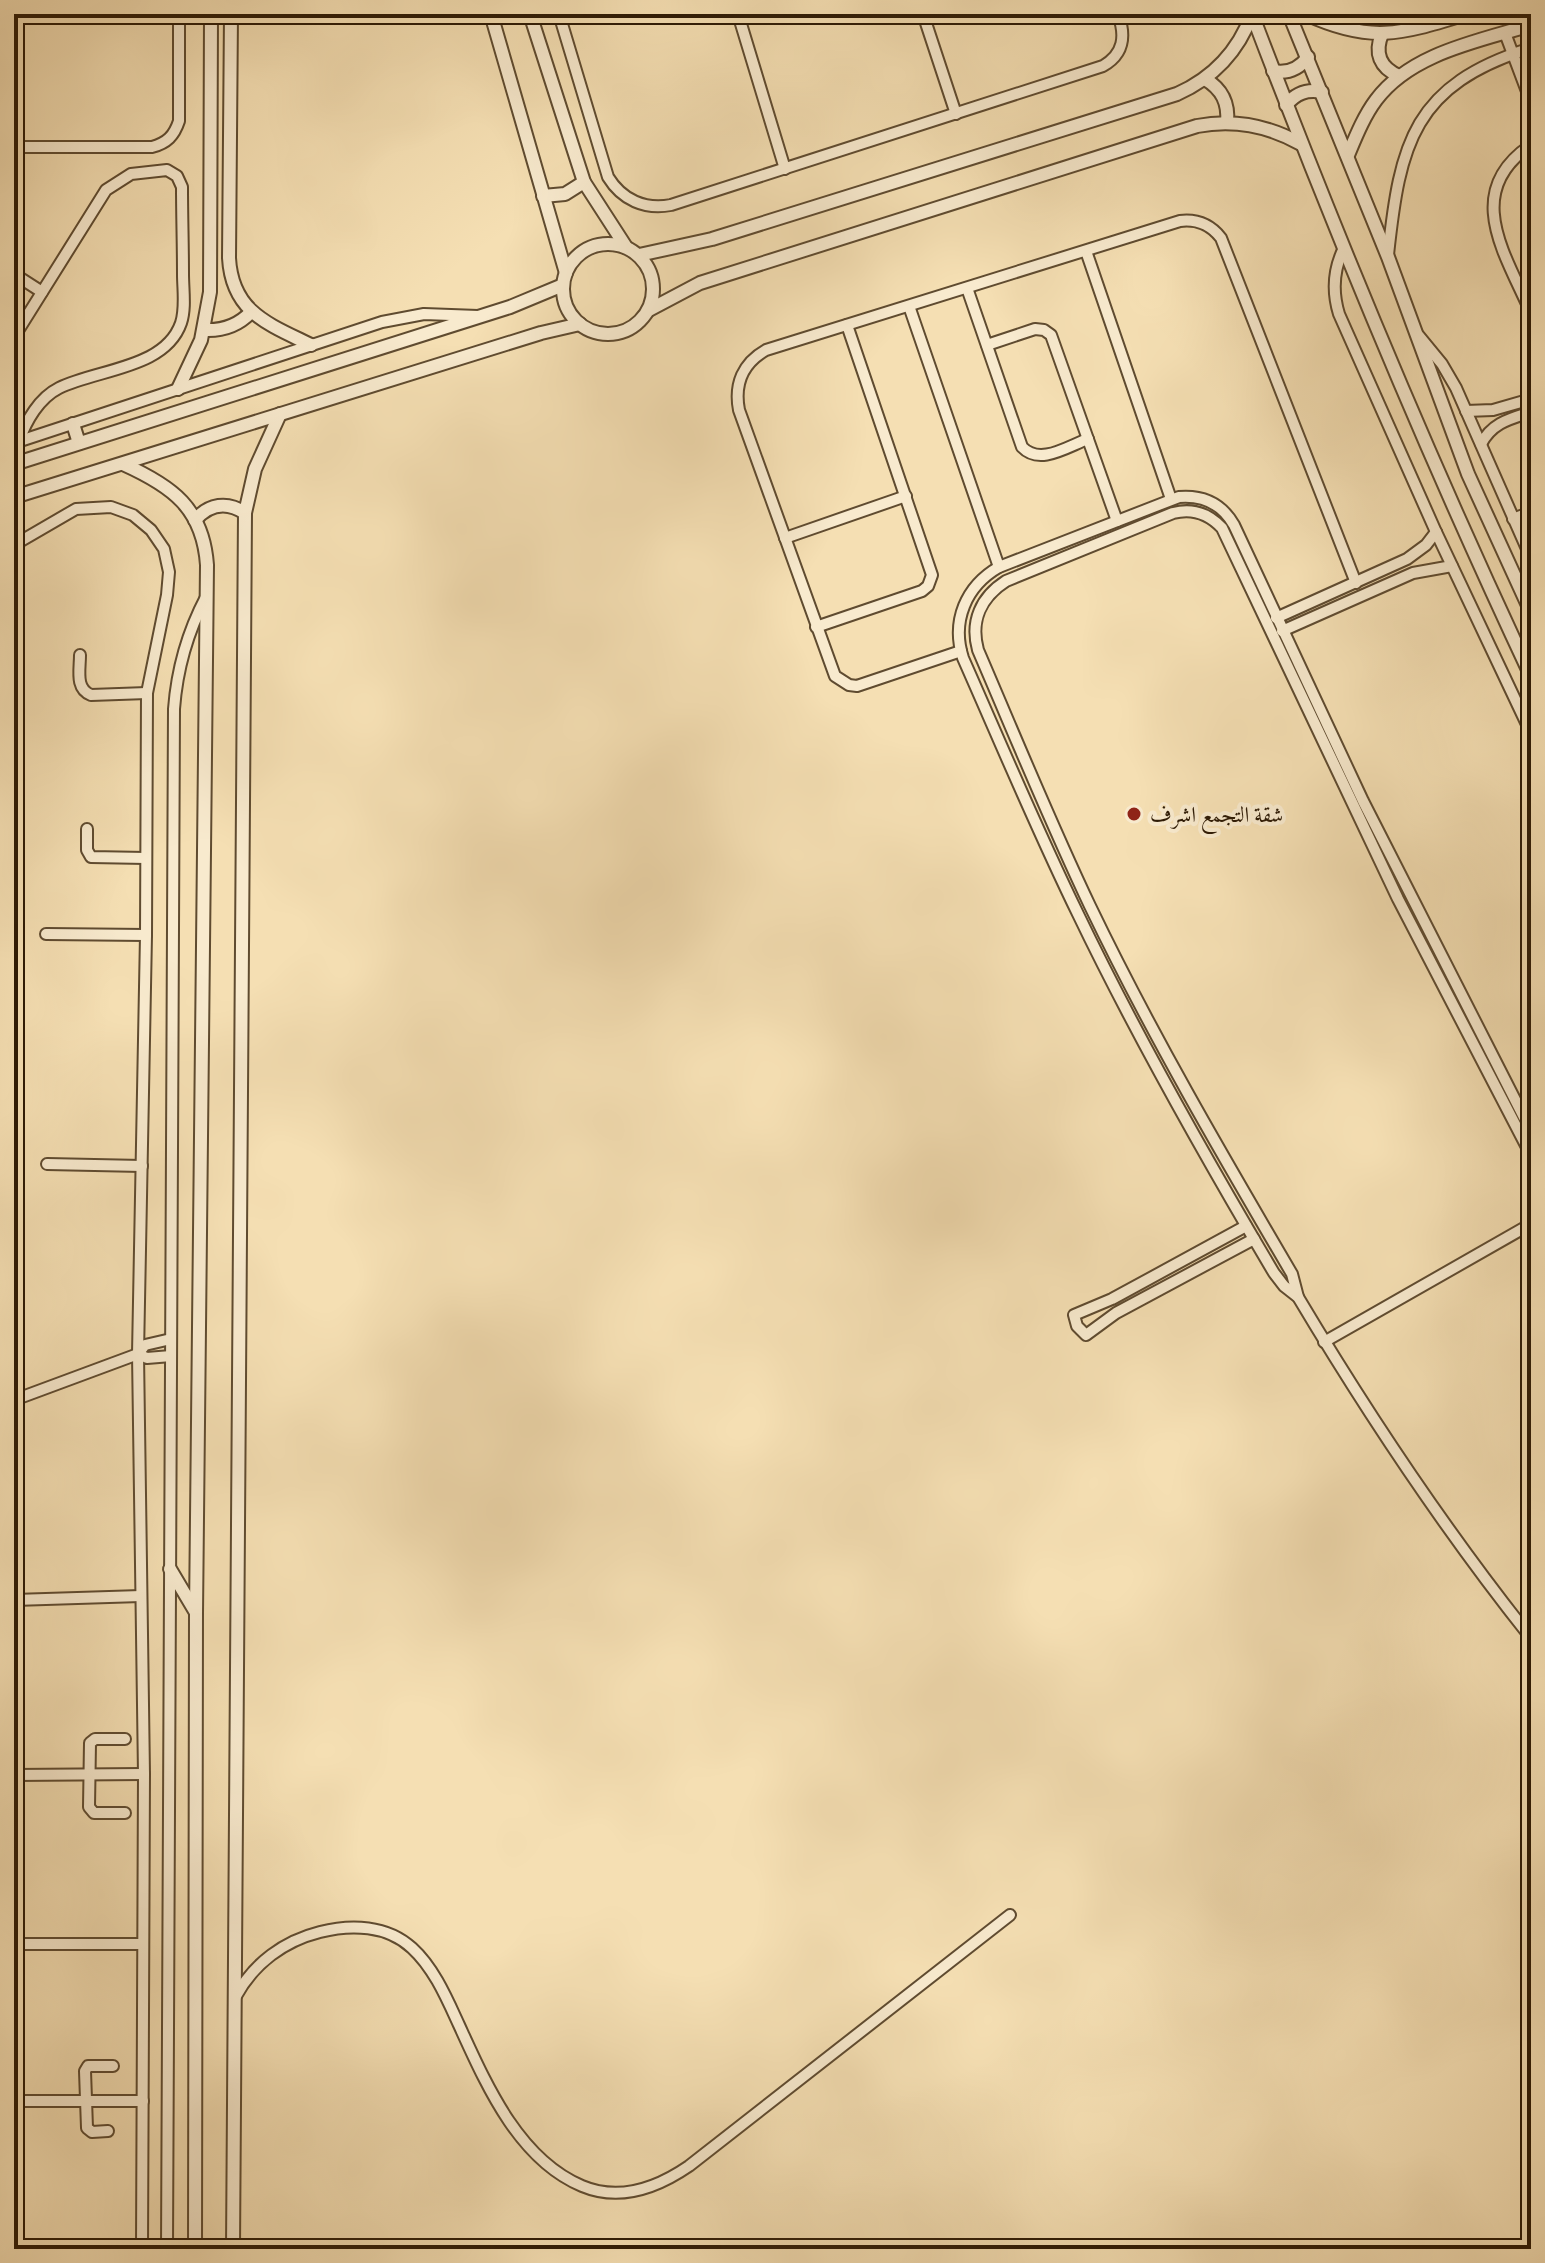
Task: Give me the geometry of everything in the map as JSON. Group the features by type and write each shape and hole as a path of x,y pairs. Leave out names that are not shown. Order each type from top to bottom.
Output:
{"street":[{"path":"14,147 152,147 168,139 175,133 179,121 179,14"},
{"path":"178,389 195,357 204,330 210,276 211,14"},
{"path":"231,14 230,268 234,287 251,312 311,345"},
{"path":"14,464 528,301 565,279 574,259 594,246 610,244 626,247 639,255 648,267 653,281 653,296 649,310 640,322 621,333 599,334 580,324 567,307 565,279 491,14"},
{"path":"530,14 584,182 626,247"},
{"path":"559,14 605,170 612,184 624,196 647,206 663,207 1108,63 1117,55 1122,43 1123,31 1118,14"},
{"path":"738,14 785,169"},
{"path":"923,14 956,114"},
{"path":"1252,14 1301,144 1439,475 1531,676"},
{"path":"639,255 683,247 742,230 1177,94 1205,79 1223,64 1237,45 1252,14"},
{"path":"1289,14 1388,257 1468,474 1531,612"},
{"path":"1306,14 1346,30 1382,34 1419,29 1466,14"},
{"path":"1348,155 1371,107 1399,76 1425,61 1531,25"},
{"path":"1505,33 1531,102"},
{"path":"1382,34 1378,45 1381,62 1399,76"},
{"path":"1388,257 1398,175 1416,131 1433,105 1455,84 1480,67 1531,48"},
{"path":"1273,71 1290,71 1308,57"},
{"path":"1205,79 1216,86 1224,97 1228,109 1227,123"},
{"path":"1286,105 1305,91 1322,92"},
{"path":"649,310 674,295 714,278 1207,124 1227,123 1271,130 1301,144"},
{"path":"1531,145 1509,163 1496,187 1492,213 1497,234 1531,313"},
{"path":"14,337 112,185 131,174 167,170 177,176 182,187 183,303 176,334 152,356 59,388 34,411 16,442"},
{"path":"543,196 565,194 584,182"},
{"path":"961,651 865,684 841,682 831,669 739,410 739,379 750,362 766,350 1180,221 1198,221 1215,230 1221,238 1356,583"},
{"path":"1344,248 1334,276 1334,295 1339,314 1436,532 1531,733"},
{"path":"1086,251 1171,499"},
{"path":"14,274 42,292"},
{"path":"967,288 1019,442 1025,451 1040,456 1088,439"},
{"path":"909,306 999,567"},
{"path":"204,330 226,328 240,322 251,312"},
{"path":"16,442 382,322 452,313 480,316"},
{"path":"15,499 541,333 580,324"},
{"path":"816,627 918,593 928,586 931,571 847,325"},
{"path":"987,345 1035,329 1051,335 1117,521"},
{"path":"1415,332 1442,364 1531,558"},
{"path":"1466,411 1493,410 1531,399"},
{"path":"1481,444 1499,423 1531,412"},
{"path":"233,2249 245,513 255,469 280,414"},
{"path":"73,424 79,443"},
{"path":"123,464 165,485 182,500 195,520 206,553 192,2246"},
{"path":"785,538 906,496"},
{"path":"1298,1297 1278,1280 1208,1162 1103,965 1048,852 961,651 959,618 967,597 980,579 999,567 1171,499 1188,496 1204,499 1225,511 1234,525 1353,806 1515,1113 1531,1155"},
{"path":"14,545 66,513 88,506 122,510 133,515 158,539 167,561 169,584 147,693 138,1354 144,1774 142,2249"},
{"path":"195,520 204,511 216,506 234,507 245,513"},
{"path":"1450,989 1282,631 1222,528 1203,514 1188,511 1173,513 1006,581 992,591 977,614 975,632 978,650 1062,846 1116,958 1221,1154 1292,1274 1298,1297 1324,1342 1429,1503 1531,1638"},
{"path":"1513,519 1531,512"},
{"path":"1272,616 1356,583 1413,556 1436,532"},
{"path":"1413,556 1421,570"},
{"path":"1282,631 1421,570 1452,566"},
{"path":"1377,573 1383,586"},
{"path":"167,2249 174,709 176,685 187,639 207,595"},
{"path":"80,655 80,685 84,692 91,695 147,693"},
{"path":"986,711 1000,705"},
{"path":"87,829 87,850 91,857 146,858"},
{"path":"46,934 146,935"},
{"path":"1103,965 1116,958"},
{"path":"1515,1113 1531,1131"},
{"path":"1208,1162 1221,1154"},
{"path":"47,1164 142,1166"},
{"path":"1324,1342 1531,1224"},
{"path":"1246,1226 1112,1299 1074,1315 1077,1326 1086,1335 1116,1313 1254,1239"},
{"path":"14,1400 138,1354 145,1345 171,1339"},
{"path":"138,1354 147,1358 171,1356"},
{"path":"170,1569 196,1613"},
{"path":"14,1600 141,1596"},
{"path":"125,1739 91,1741 88,1804 91,1812 125,1813"},
{"path":"14,1775 144,1774"},
{"path":"235,1998 258,1965 301,1938 330,1929 355,1927 376,1929 396,1937 413,1949 435,1978 494,2095 528,2145 556,2172 574,2182 607,2194 628,2193 660,2183 689,2166 1010,1915"},
{"path":"14,1944 143,1944"},
{"path":"108,2131 92,2132 87,2128 86,2068 113,2066"},
{"path":"14,2101 143,2101"}],"place":[{"name":"شقة التجمع اشرف","path":"1134,814"}]}
